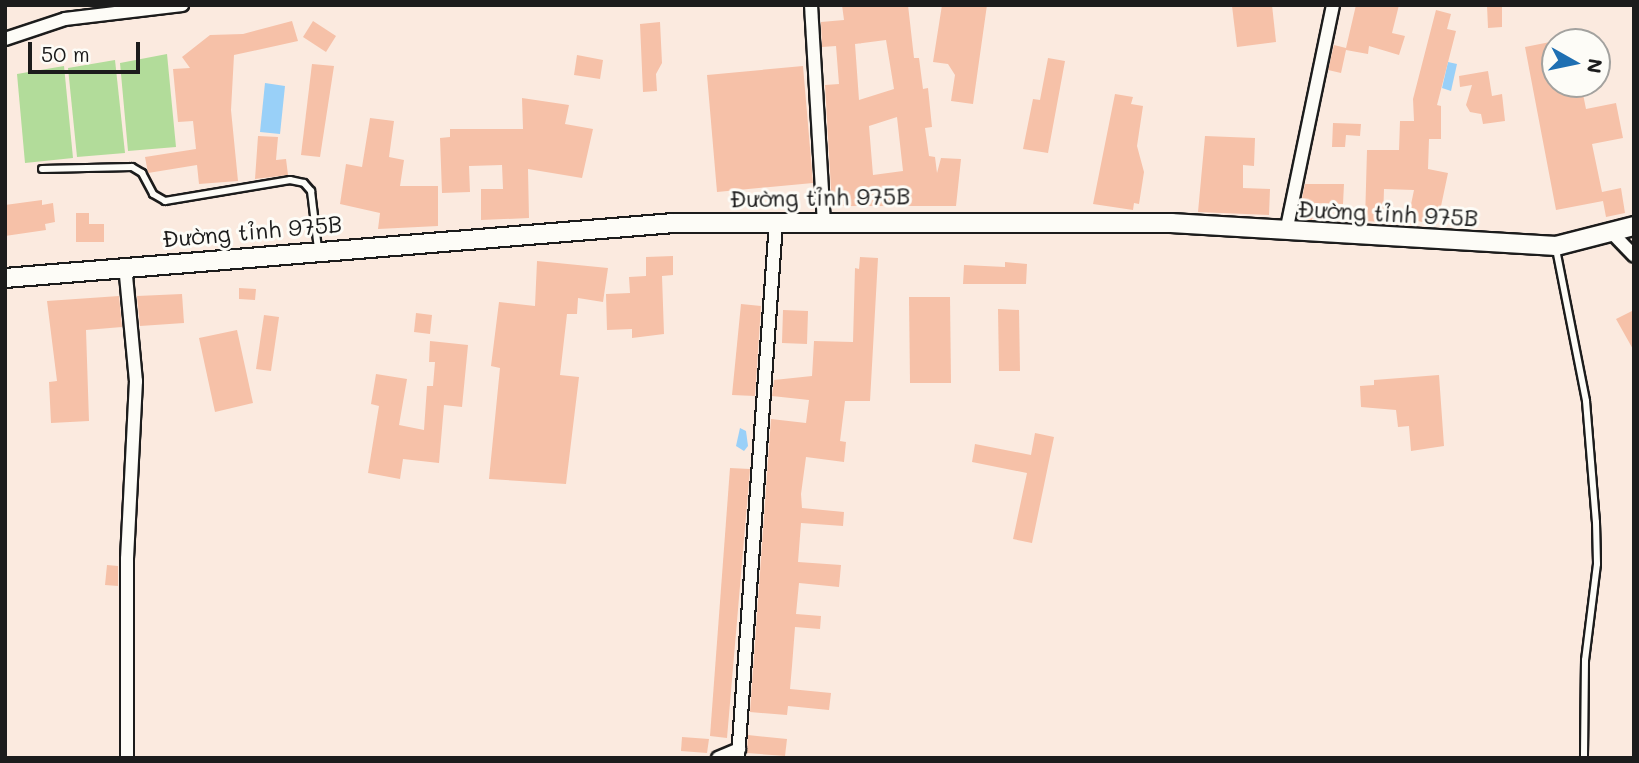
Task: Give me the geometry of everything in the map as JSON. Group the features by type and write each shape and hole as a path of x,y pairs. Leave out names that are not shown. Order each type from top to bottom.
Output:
{"main road":[{"name":"Đường tỉnh 975B","path":"5,278 318,249 674,223 1171,223 1286,232 1556,246 1614,234 1634,226"}],"street":[{"path":"5,39 65,19 182,5"},
{"path":"811,5 824,221"},
{"path":"1286,232 1333,5"},
{"path":"719,758 739,753 776,223"},
{"path":"1614,234 1634,256"},
{"path":"125,265 136,381 127,559 127,758"}],"lane":[{"path":"42,169 132,167 142,173 153,194 165,201 290,180 304,183 311,191 318,249"},
{"path":"1556,246 1586,401 1596,522 1597,564 1585,660 1584,758"}],"green space":[{"path":"167,54 176,147 128,151 120,63"},
{"path":"115,60 125,153 77,157 68,68"},
{"path":"64,66 73,158 25,163 17,74"}],"water":[{"path":"1448,62 1457,64 1451,91 1442,88"},
{"path":"265,83 285,86 280,134 260,132"},
{"path":"740,428 746,431 748,446 744,451 736,446"}],"building":[{"path":"842,5 908,5 914,58 919,58 923,89 928,88 932,127 925,128 929,156 935,157 937,173 941,158 961,159 956,206 832,206 825,85 839,84 836,46 822,47 821,22 844,20","holes":["886,40 894,89 859,100 855,44","897,117 903,171 873,175 869,126"]},
{"path":"942,5 987,5 973,104 951,101 955,75 948,64 933,62"},
{"path":"1272,5 1276,42 1237,47 1232,6"},
{"path":"1356,5 1399,5 1392,33 1405,36 1399,55 1369,46 1368,54 1346,50 1341,73 1328,70 1334,45 1346,48"},
{"path":"1487,5 1502,5 1502,27 1488,28"},
{"path":"1436,10 1451,14 1447,29 1456,31 1437,105 1441,106 1441,139 1429,139 1428,169 1448,173 1437,225 1408,219 1414,190 1384,189 1383,222 1365,221 1367,150 1399,150 1400,121 1414,121 1413,99"},
{"path":"292,21 298,41 234,55 231,110 238,181 199,184 197,165 148,173 145,157 196,149 193,121 178,122 173,69 190,68 182,57 210,35 243,34"},
{"path":"313,21 336,36 326,52 303,37"},
{"path":"660,22 662,63 656,74 657,91 643,92 640,24"},
{"path":"1541,44 1541,98 1584,98 1586,109 1616,103 1623,138 1592,144 1602,192 1621,188 1625,213 1606,217 1603,201 1556,210 1525,47"},
{"path":"577,55 603,60 600,79 574,75"},
{"path":"1048,58 1065,61 1048,153 1023,149 1033,99 1040,100"},
{"path":"312,64 334,66 320,157 301,155"},
{"path":"803,66 813,183 717,192 707,75"},
{"path":"1488,71 1492,96 1502,94 1505,121 1483,124 1481,114 1470,112 1466,105 1472,85 1460,87 1459,76"},
{"path":"1115,94 1133,97 1131,104 1143,106 1137,146 1144,172 1139,204 1134,203 1133,210 1093,204"},
{"path":"522,98 569,105 565,124 593,129 582,178 528,169 529,218 481,220 481,189 503,189 502,165 469,166 470,192 442,193 440,138 450,137 450,129 523,129"},
{"path":"370,118 394,121 389,157 404,160 400,186 438,186 438,226 378,229 380,213 340,204 346,164 362,167"},
{"path":"1333,123 1361,124 1360,136 1346,135 1345,147 1332,147"},
{"path":"258,136 278,137 276,160 286,159 288,175 255,179"},
{"path":"1205,136 1255,138 1254,166 1243,165 1243,188 1270,189 1269,215 1198,212"},
{"path":"1305,184 1344,184 1343,204 1315,203 1312,220 1298,219"},
{"path":"42,200 42,205 53,203 55,222 45,224 46,230 5,236 5,205"},
{"path":"76,213 89,213 89,224 104,224 104,242 76,242"},
{"path":"673,256 673,275 662,276 664,334 632,338 632,329 607,330 606,294 630,293 629,277 646,276 646,257"},
{"path":"860,257 878,258 870,401 845,401 840,441 846,442 844,462 806,457 801,494 802,508 844,512 843,526 801,523 798,562 841,565 839,587 799,583 796,614 821,616 820,629 795,627 790,689 831,693 829,710 788,706 787,715 750,712 771,419 806,423 809,400 772,396 774,380 812,376 814,341 853,342 855,268 859,269"},
{"path":"537,261 608,268 603,302 578,298 577,314 567,314 560,375 579,377 566,484 489,479 500,368 491,366 499,302 535,306"},
{"path":"1005,262 1027,264 1026,284 963,284 964,265 1005,267"},
{"path":"239,288 256,289 255,300 239,299"},
{"path":"182,294 184,323 140,326 137,296"},
{"path":"119,296 122,327 86,330 89,421 51,423 49,382 57,381 47,301"},
{"path":"909,297 950,297 951,383 910,383"},
{"path":"741,304 761,306 755,396 732,395"},
{"path":"998,309 1019,310 1020,371 999,371"},
{"path":"783,310 808,311 807,344 782,343"},
{"path":"1634,310 1634,351 1616,319"},
{"path":"416,313 432,315 430,334 414,332"},
{"path":"264,315 279,317 271,371 256,369"},
{"path":"237,330 253,403 215,412 199,338"},
{"path":"430,341 468,345 462,407 444,405 439,463 403,459 400,479 368,473 379,406 371,404 376,374 407,379 399,425 424,430 427,386 433,386 435,362 429,362"},
{"path":"1439,375 1444,446 1411,451 1409,426 1398,427 1396,410 1361,407 1360,386 1374,385 1374,380"},
{"path":"1035,433 1054,437 1032,543 1013,539 1027,473 972,462 975,444 1031,455"},
{"path":"730,468 750,469 727,738 710,736"},
{"path":"107,565 118,566 118,586 105,585"},
{"path":"748,735 787,739 785,756 747,753"},
{"path":"682,737 709,739 707,753 681,751"}]}
